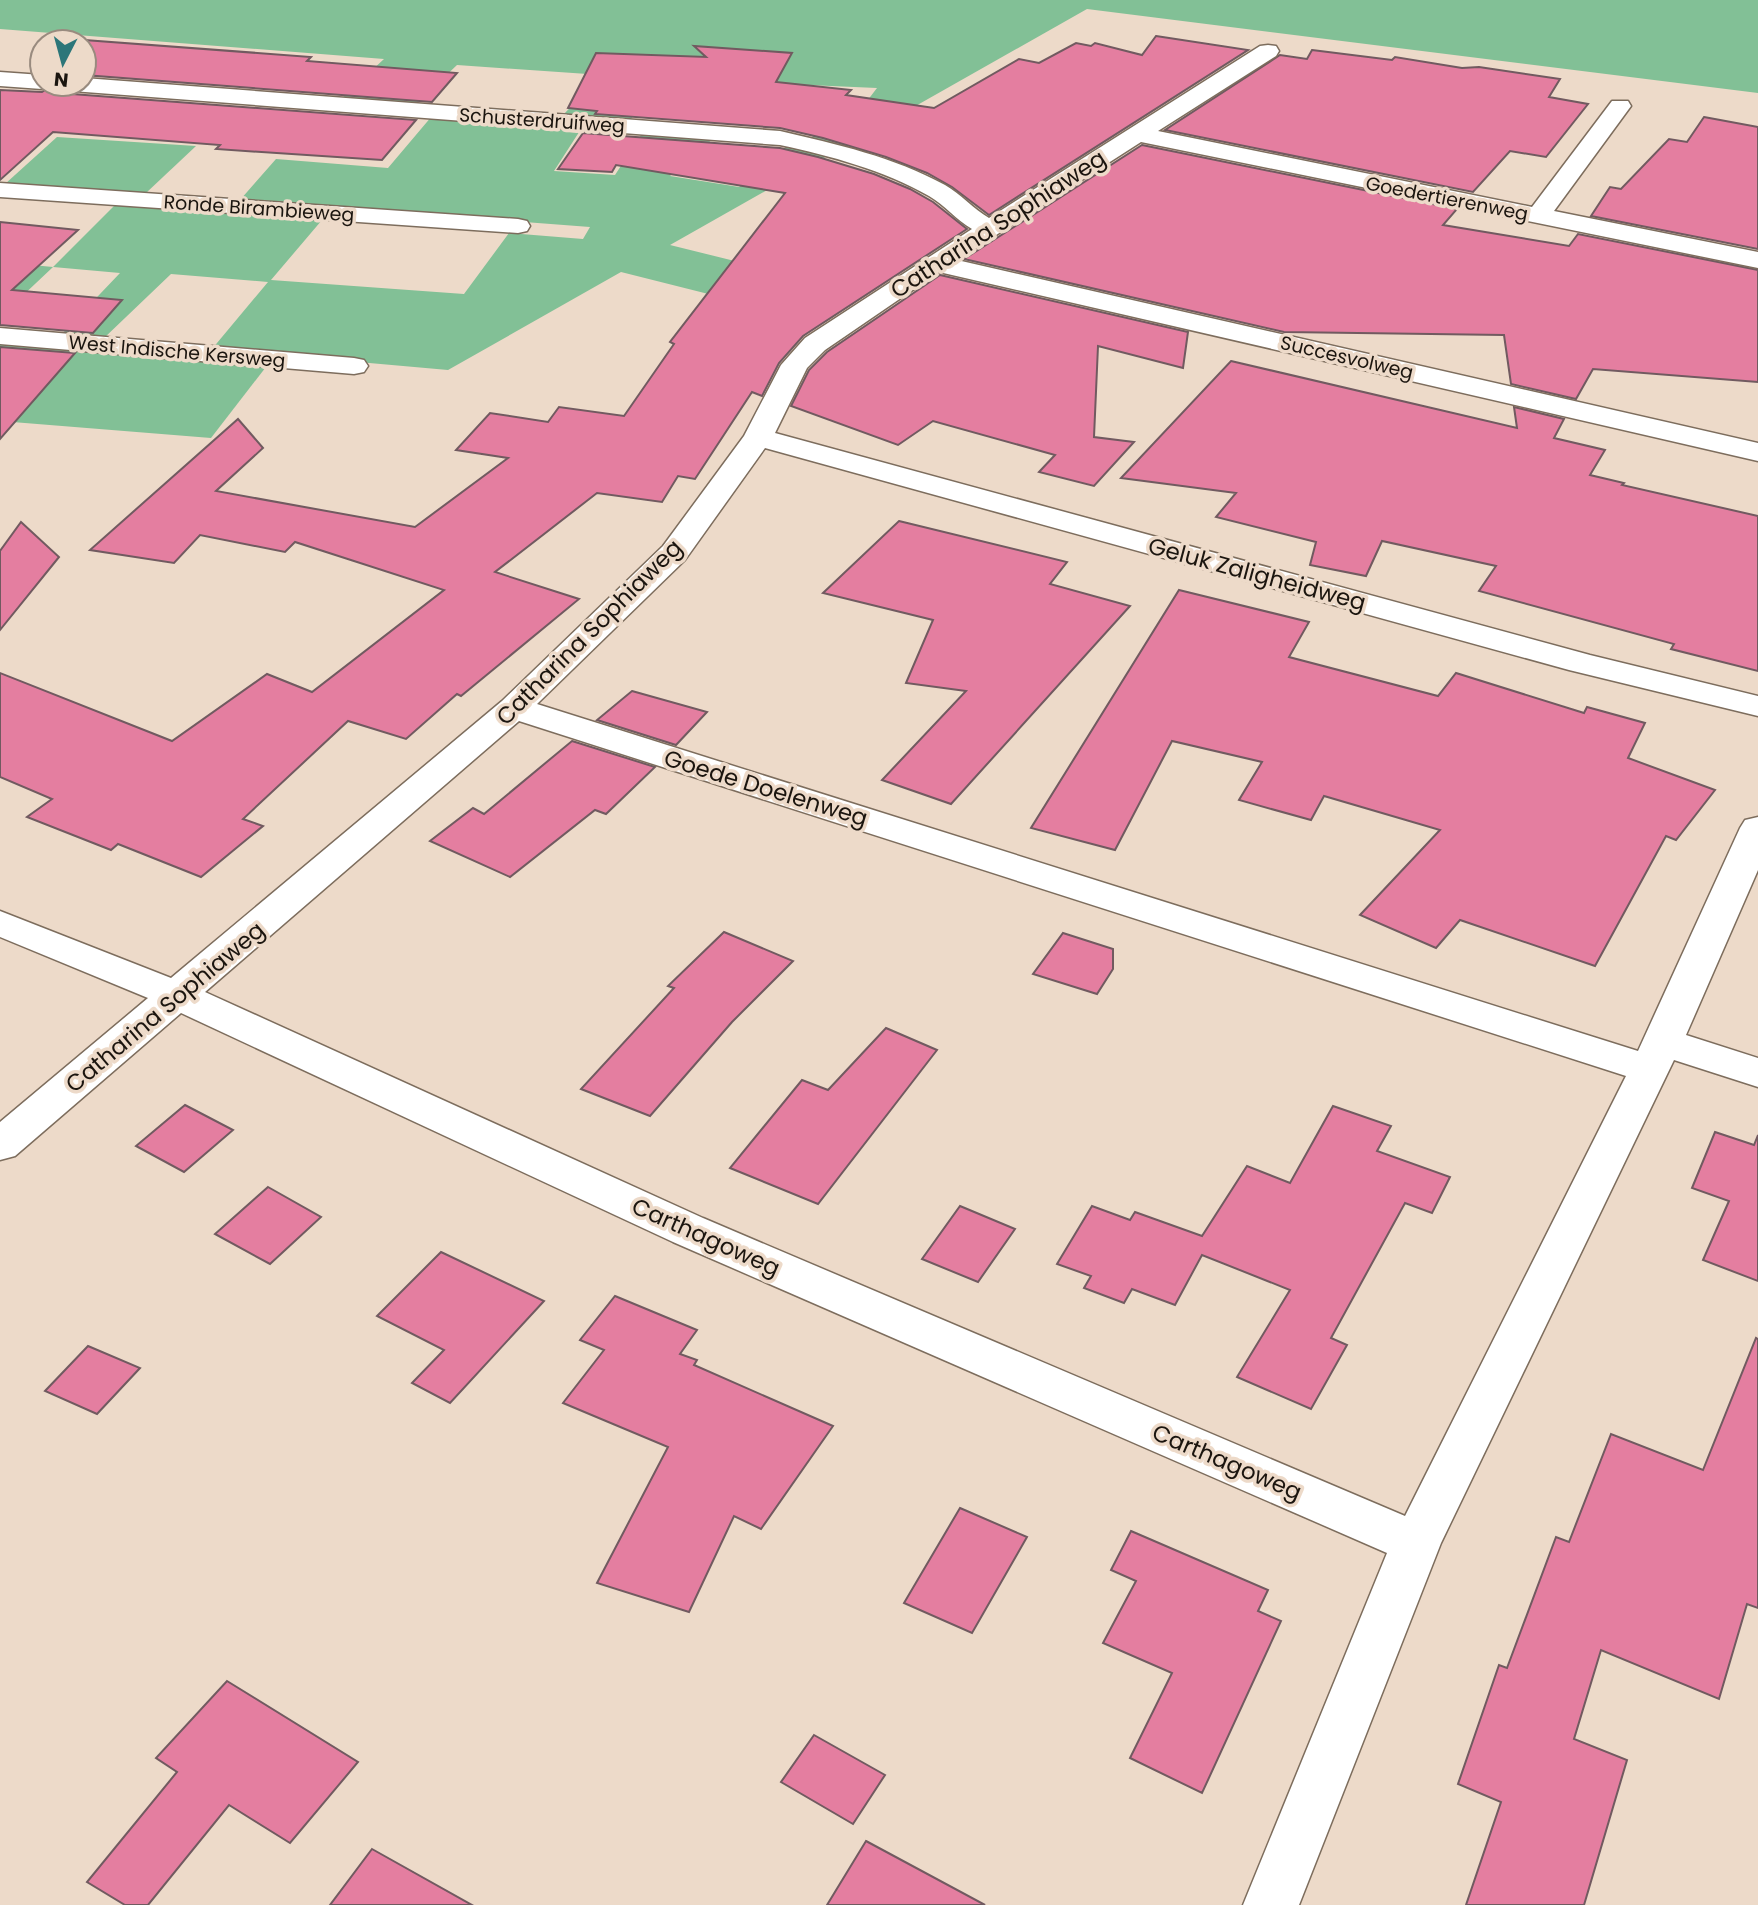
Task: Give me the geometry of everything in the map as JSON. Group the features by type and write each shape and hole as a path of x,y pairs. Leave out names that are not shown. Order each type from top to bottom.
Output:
{"street":[{"name":"Catharina Sophiaweg","path":"0,1145 179,996 514,708 674,554 758,437 795,365 815,344 935,263 1268,51"},
{"path":"0,79 28,81"},
{"name":"Schusterdruifweg","path":"98,86 780,138 892,169 942,193 968,218 991,228"},
{"path":"1538,216 1620,106"},
{"name":"Goedertierenweg","path":"1137,134 1758,260"},
{"name":"Ronde Birambieweg","path":"0,190 518,226"},
{"name":"Succesvolweg","path":"935,263 1758,452"},
{"name":"West Indische Kersweg","path":"0,336 354,366"},
{"name":"Geluk Zaligheidweg","path":"758,437 1581,663 1758,706"},
{"name":"Goede Doelenweg","path":"514,708 1018,867 1656,1055 1758,1073"},
{"path":"1271,1905 1416,1543 1656,1055 1758,828"},
{"name":"Carthagoweg","path":"0,923 179,996 688,1230 1416,1543"}],"green space":[{"path":"0,0 1758,0 1758,93 1087,9 670,245 868,294 824,323 621,272 448,370 212,349 268,282 171,274 103,339 60,336 120,273 53,267 116,204 322,220 271,280 464,294 509,233 583,239 590,227 240,200 276,159 388,168 432,116 583,126 554,171 615,175 643,132 715,137 670,176 739,187 789,144 808,145 816,130 844,131 877,88 668,79 628,122 561,117 602,75 457,65 415,105 341,99 384,59 98,37 98,28 28,28 28,31 0,29"},
{"path":"57,137 196,146 146,193 5,184"},
{"path":"0,262 53,267 0,317"},
{"path":"0,341 269,363 211,438 0,421"}],"building":[{"path":"1156,36 1248,50 989,215 952,187 927,173 823,138 780,128 595,114 597,111 568,108 596,53 706,57 694,46 792,53 776,82 851,90 846,95 934,108 1019,59 1039,63 1076,43 1091,46 1095,43 1142,55"},
{"path":"98,41 311,57 307,61 457,73 432,102 98,76"},
{"path":"1312,50 1392,60 1395,57 1560,79 1549,97 1588,104 1546,157 1510,151 1473,192 1165,130 1280,55 1307,59"},
{"path":"0,90 28,91 28,98 98,96 416,120 382,160 216,149 220,145 53,132 0,180"},
{"path":"1704,117 1758,127 1758,249 1591,216 1610,187 1621,189 1669,139 1687,142"},
{"path":"583,133 780,148 818,157 874,174 910,189 933,202 967,229 803,336 779,363 762,396 752,392 695,479 678,476 662,502 597,493 495,572 579,599 461,696 457,694 406,739 348,721 243,819 263,826 201,877 118,844 111,850 27,817 52,799 0,777 0,673 172,741 267,674 312,692 444,590 295,542 285,552 200,535 174,563 90,550 238,419 263,448 216,491 415,527 508,458 456,450 490,413 548,422 559,407 624,416 674,344 670,342 785,193 616,165 612,172 558,169"},
{"path":"1142,145 1457,209 1443,225 1569,246 1578,234 1758,270 1758,382 1593,369 1576,399 1511,384 1504,335 1284,332 964,259"},
{"path":"0,222 78,230 12,290 122,300 93,333 0,325"},
{"path":"940,275 1188,332 1183,368 1098,346 1094,437 1134,442 1094,486 1039,472 1055,455 933,421 898,445 791,406 809,370 827,352"},
{"path":"0,347 75,353 0,439"},
{"path":"1231,361 1517,428 1514,407 1564,419 1554,438 1605,450 1590,475 1624,483 1622,485 1758,516 1758,671 1671,649 1674,644 1479,591 1496,566 1382,541 1366,576 1310,565 1316,542 1216,517 1236,493 1121,478"},
{"path":"899,521 1067,562 1050,584 1130,606 951,804 882,780 966,691 906,683 933,620 823,593"},
{"path":"21,522 59,557 0,630 0,551"},
{"path":"1179,590 1309,622 1289,657 1438,696 1456,673 1584,713 1587,707 1645,723 1628,758 1715,790 1676,840 1666,836 1595,966 1460,920 1436,948 1360,915 1440,830 1324,796 1311,820 1239,800 1262,762 1172,741 1115,850 1031,828"},
{"path":"632,691 707,712 676,745 597,720"},
{"path":"572,741 655,767 606,814 595,810 510,877 430,841 473,808 484,814"},
{"path":"724,932 793,961 732,1022 650,1116 581,1089 674,988 668,986"},
{"path":"1063,933 1113,949 1113,969 1097,994 1033,974"},
{"path":"886,1028 937,1050 818,1204 730,1168 802,1080 828,1090"},
{"path":"185,1105 233,1130 184,1172 136,1146"},
{"path":"1333,1106 1391,1126 1377,1151 1450,1177 1432,1213 1405,1203 1331,1338 1347,1345 1311,1409 1237,1377 1290,1290 1202,1255 1175,1305 1132,1289 1124,1303 1084,1288 1091,1276 1057,1264 1092,1206 1130,1220 1135,1212 1202,1236 1247,1166 1290,1183"},
{"path":"1715,1132 1754,1145 1758,1135 1758,1281 1703,1260 1729,1201 1692,1188"},
{"path":"268,1187 321,1217 270,1264 215,1234"},
{"path":"960,1206 1015,1229 978,1282 922,1259"},
{"path":"441,1252 544,1301 450,1403 412,1383 444,1350 377,1316"},
{"path":"615,1296 697,1330 680,1354 697,1360 694,1365 833,1426 761,1529 734,1516 689,1612 597,1583 668,1447 563,1403 604,1350 580,1340"},
{"path":"1756,1338 1758,1608 1747,1604 1719,1699 1601,1650 1574,1739 1627,1760 1584,1905 1466,1905 1501,1802 1458,1784 1499,1665 1507,1668 1556,1537 1569,1542 1611,1434 1703,1470"},
{"path":"88,1346 140,1368 97,1414 45,1391"},
{"path":"960,1508 1027,1537 972,1633 904,1603"},
{"path":"1131,1531 1268,1590 1258,1611 1281,1621 1202,1793 1130,1758 1172,1673 1103,1643 1136,1581 1111,1570"},
{"path":"227,1681 358,1762 290,1843 229,1805 148,1905 125,1905 87,1882 177,1772 156,1758"},
{"path":"814,1735 885,1775 853,1824 781,1782"},
{"path":"866,1841 985,1905 827,1905"},
{"path":"372,1849 472,1905 330,1905"}]}
